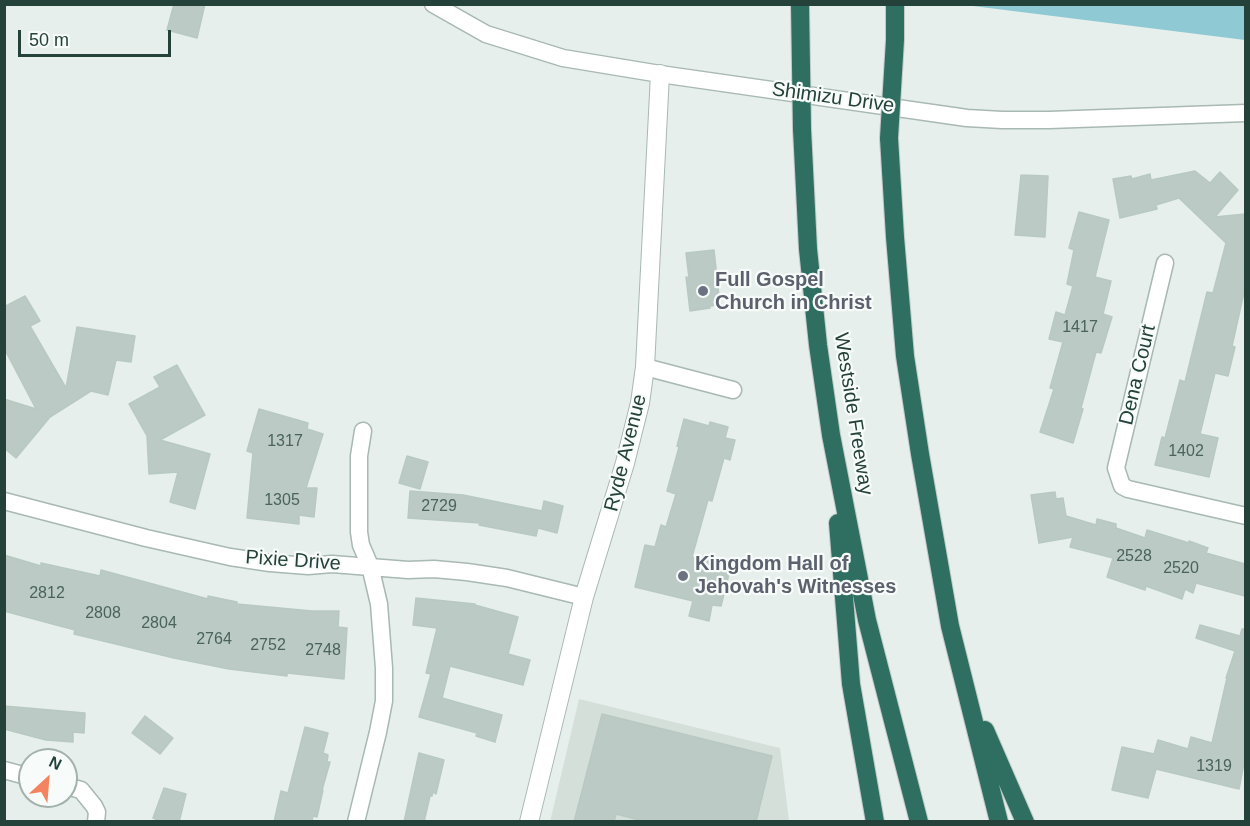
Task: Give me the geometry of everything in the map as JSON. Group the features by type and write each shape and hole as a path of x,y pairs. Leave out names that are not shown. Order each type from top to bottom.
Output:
{"highway":[{"name":"Westside Freeway","path":"800,4 802,129 808,249 818,345 831,435 867,620 919,822"},
{"path":"895,4 889,138 905,356 950,626 999,822"},
{"path":"831,435 851,684 875,822"},
{"path":"966,685 1025,822"}],"street":[{"name":"Shimizu Drive","path":"433,4 486,34 563,58 660,74 979,118 1049,120 1245,113"},
{"name":"Ryde Avenue","path":"529,822 584,597 626,463 640,403 645,367 660,74"},
{"name":"Dena Court","path":"1165,263 1116,468 1122,486 1128,489 1245,516"},
{"path":"645,367 733,390"},
{"path":"356,822 384,701 379,604 370,566 358,532 359,456 363,431"},
{"name":"Pixie Drive","path":"4,501 146,538 231,557 308,566 332,564 408,570 434,569 507,578 584,597"},
{"path":"78,789 81,790 95,814"}],"shaded area":[{"path":"579,699 780,748 789,821 550,822"}],"water":[{"path":"965,5 1245,5 1245,40"}],"building":[{"path":"174,4 205,4 197,38 167,30"},
{"path":"1195,171 1210,183 1220,172 1238,190 1215,217 1245,214 1245,288 1232,346 1235,347 1228,376 1215,373 1200,434 1218,438 1209,477 1155,465 1162,437 1165,438 1180,380 1185,382 1207,292 1213,293 1226,243 1179,198 1156,205 1157,209 1120,218 1113,179 1131,176 1132,179 1150,174 1151,180"},
{"path":"1021,175 1048,176 1045,237 1015,235"},
{"path":"1079,212 1109,220 1095,277 1111,281 1103,314 1112,317 1101,353 1096,352 1073,443 1040,432 1054,389 1050,388 1063,342 1049,339 1056,312 1065,315 1073,286 1067,284 1074,250 1069,248"},
{"name":"Full Gospel Church in Christ","path":"714,250 720,305 690,311 686,253"},
{"path":"25,296 40,321 30,326 66,388 77,327 135,336 131,362 116,360 108,395 91,391 50,417 16,458 4,448 4,399 36,409 4,348 4,307"},
{"path":"177,365 205,415 160,440 210,454 195,509 170,502 178,472 149,474 147,436 129,404 160,387 154,377"},
{"path":"259,409 308,423 307,429 323,434 306,488 317,488 314,517 299,515 299,524 247,518 253,453 247,451"},
{"path":"684,419 709,426 710,422 728,427 725,438 735,440 730,460 724,458 712,501 708,500 692,557 731,566 721,606 712,605 709,621 689,616 693,601 635,587 645,545 655,547 661,525 666,527 676,494 667,491"},
{"path":"407,456 428,462 420,489 399,483"},
{"path":"410,491 463,495 542,511 544,501 563,506 557,533 538,528 536,536 479,525 480,523 408,518"},
{"path":"1055,492 1056,499 1063,498 1066,516 1096,525 1097,519 1116,524 1116,528 1145,538 1147,530 1189,543 1189,541 1208,548 1206,553 1245,564 1245,596 1196,583 1193,593 1185,589 1182,599 1146,586 1145,590 1107,577 1113,558 1070,547 1073,537 1039,543 1031,495"},
{"path":"4,555 41,566 41,563 100,576 101,570 208,599 208,596 237,602 237,604 312,611 339,611 338,627 347,628 344,679 287,673 287,676 229,669 174,658 74,634 75,630 4,611"},
{"path":"416,598 475,604 518,617 508,654 530,660 523,685 450,666 442,698 502,715 495,742 476,736 477,733 419,717 431,674 426,673 437,628 413,625"},
{"path":"1200,625 1240,636 1242,629 1245,629 1245,758 1239,789 1156,769 1148,798 1112,790 1122,747 1154,754 1158,740 1188,749 1191,737 1212,743 1226,678 1235,651 1196,638"},
{"path":"4,706 85,713 84,733 73,732 73,742 46,740 4,729"},
{"path":"602,714 772,756 756,822 647,822 616,814 614,822 574,822"},
{"path":"145,716 173,738 160,754 132,733"},
{"path":"305,727 328,733 323,753 328,755 327,762 330,762 317,817 313,816 312,822 274,822 281,791 288,793"},
{"path":"419,753 444,760 436,794 433,792 430,796 424,822 404,822"},
{"path":"164,788 186,794 179,822 162,822 153,818"}],"place":[{"name":"Full Gospel Church in Christ","path":"703,291"},
{"name":"Kingdom Hall of Jehovah's Witnesses","path":"683,576"}]}
